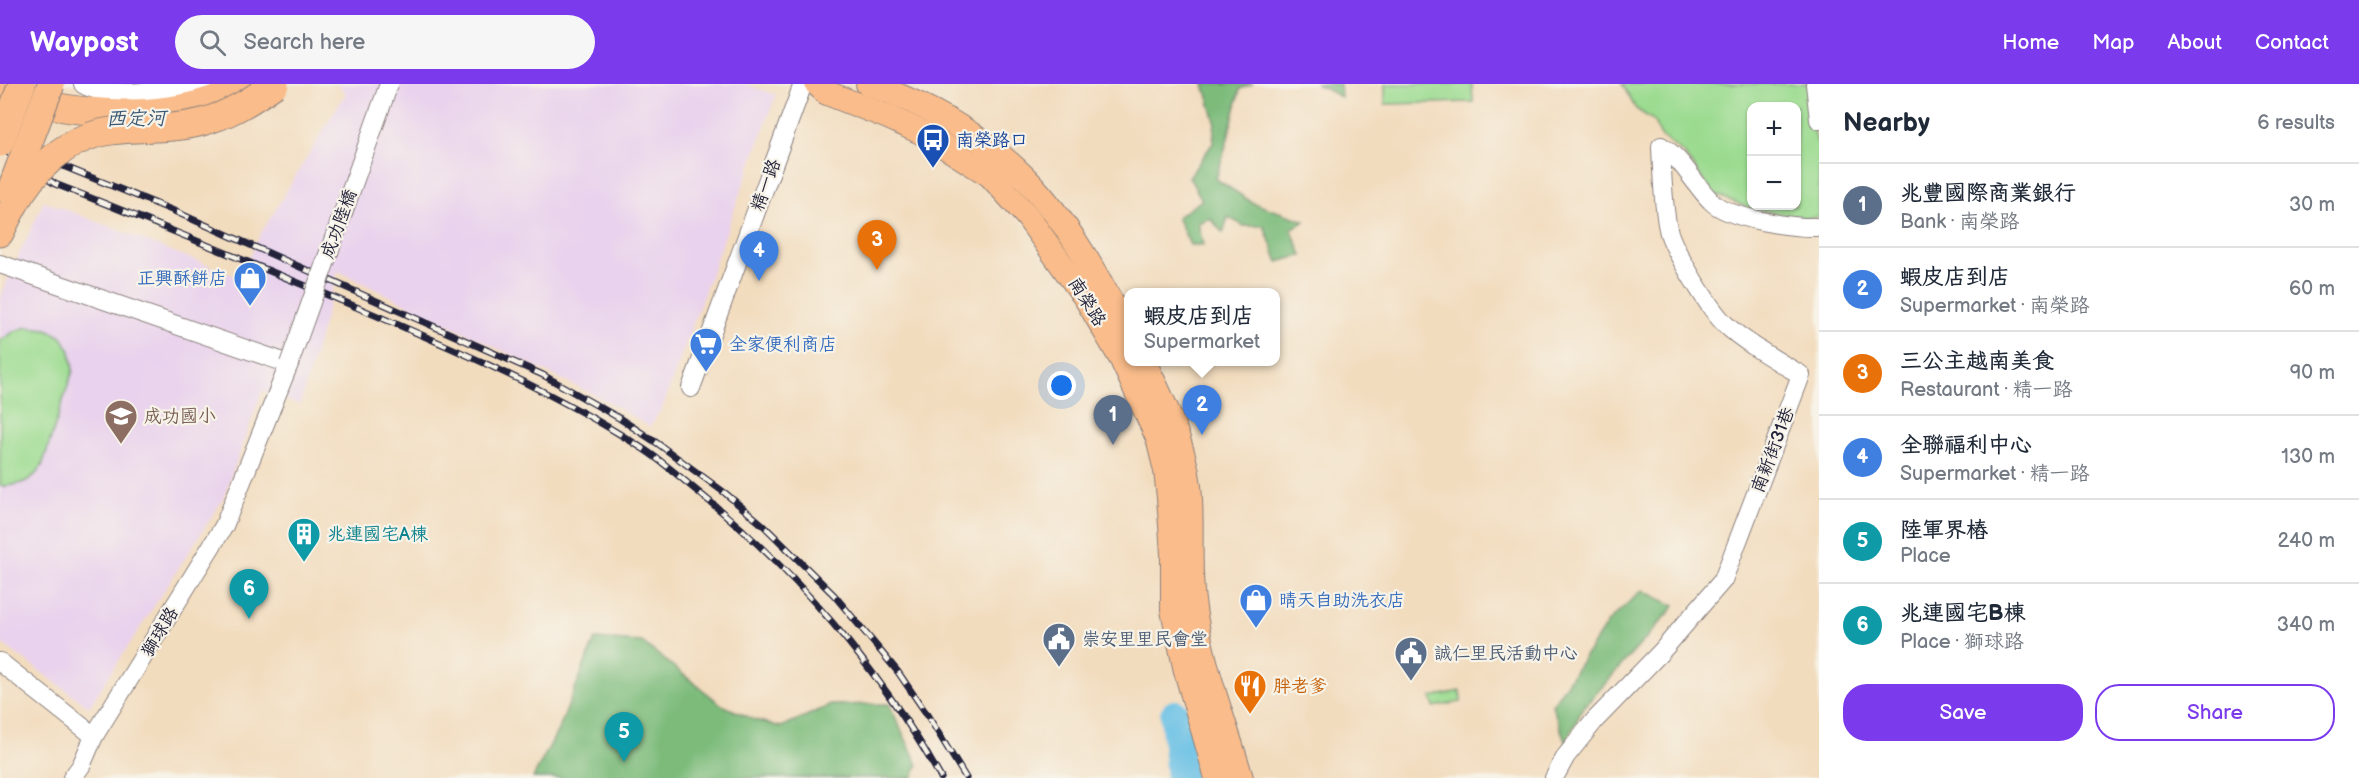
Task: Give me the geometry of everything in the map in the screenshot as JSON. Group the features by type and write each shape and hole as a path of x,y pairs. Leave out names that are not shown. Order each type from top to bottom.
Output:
{"highway":[{"path":"0,143 22,84"},
{"path":"0,172 33,84"},
{"path":"0,219 51,84"},
{"path":"0,91 22,99 79,109 155,112 212,101 247,84"},
{"path":"0,233 31,178 69,146 81,139 110,131 183,126 203,122 228,113 275,84"}],"main road":[{"name":"南榮路","path":"817,84 827,93 925,134 990,176 1027,216 1087,300 1124,364"},
{"name":"南榮路","path":"868,84 893,93 945,119 1005,159 1041,196 1089,262 1124,326"},
{"name":"南榮路","path":"1125,366 1158,438 1166,471 1173,554 1173,610 1186,671 1217,778"},
{"path":"1146,366 1171,421 1185,464 1189,487 1192,600 1198,630 1241,778"}],"street":[{"path":"83,84 98,91 163,91 211,84"},
{"name":"成功陸橋","path":"224,526 288,364 389,84"},
{"name":"精一路","path":"691,388 803,84"},
{"path":"1815,84 1819,120"},
{"name":"南新街31巷","path":"1554,778 1566,756 1595,720 1661,652 1723,580 1801,375 1778,362 1724,323 1693,279 1670,234 1662,174 1661,146 1684,164 1697,186 1714,204 1752,219 1804,228 1819,227"},
{"path":"6,270 288,364"},
{"name":"獅球路","path":"72,778 81,766 94,736 224,526"},
{"path":"0,662 94,736"}],"shaded area":[{"path":"337,84 745,84 776,95 663,406 650,427 609,402 338,271 300,405 262,391 223,499 89,707 0,642 0,300 9,276 44,201 240,278 260,235 346,93"}],"green space":[{"path":"1204,84 1253,84 1240,89 1216,179 1253,203 1305,221 1291,229 1302,255 1278,262 1264,226 1244,226 1228,217 1223,233 1210,218 1198,223 1203,245 1190,245 1177,217 1202,200 1189,177 1213,143 1215,121"},
{"path":"1316,84 1340,84 1341,97"},
{"path":"1385,84 1472,84 1473,102 1385,104"},
{"path":"1622,84 1808,84 1814,132 1819,148 1819,217 1804,218 1758,210 1801,210 1801,102 1747,102 1747,207 1714,194 1684,154 1661,136 1653,120 1636,109"},
{"path":"27,327 47,329 62,337 70,351 73,370 42,466 34,476 24,482 0,486 0,341 15,331"},
{"path":"1642,590 1675,606 1583,708 1566,743 1552,705 1608,622"},
{"path":"595,639 642,642 722,705 755,720 781,727 831,705 889,704 918,765 912,778 533,778 560,726"},
{"path":"1461,691 1461,702 1434,707 1431,697"}],"waterway":[{"path":"1175,715 1181,778"}],"railway":[{"path":"0,128 63,166 174,211 543,375 619,418 657,443 725,493 763,525 834,595 898,672 966,778"},
{"path":"0,147 55,184 335,298 493,367 571,406 645,450 733,522 801,588 832,623 891,698 941,778"}],"place":[{"name":"南榮路口","path":"933,169"},
{"name":"三公主越南美食","path":"877,270"},
{"name":"全聯福利中心","path":"759,281"},
{"name":"正興酥餅店","path":"250,307"},
{"name":"全家便利商店","path":"706,373"},
{"name":"蝦皮店到店","path":"1202,435"},
{"name":"成功國小","path":"121,445"},
{"name":"兆豐國際商業銀行","path":"1113,445"},
{"name":"兆連國宅A棟","path":"304,563"},
{"name":"兆連國宅B棟","path":"249,619"},
{"name":"晴天自助洗衣店","path":"1256,629"},
{"name":"崇安里里民會堂","path":"1059,668"},
{"name":"誠仁里民活動中心","path":"1411,682"},
{"name":"胖老爹","path":"1250,715"},
{"name":"陸軍界樁","path":"624,762"}],"water label":[{"name":"西定河","path":"136,119"}]}
